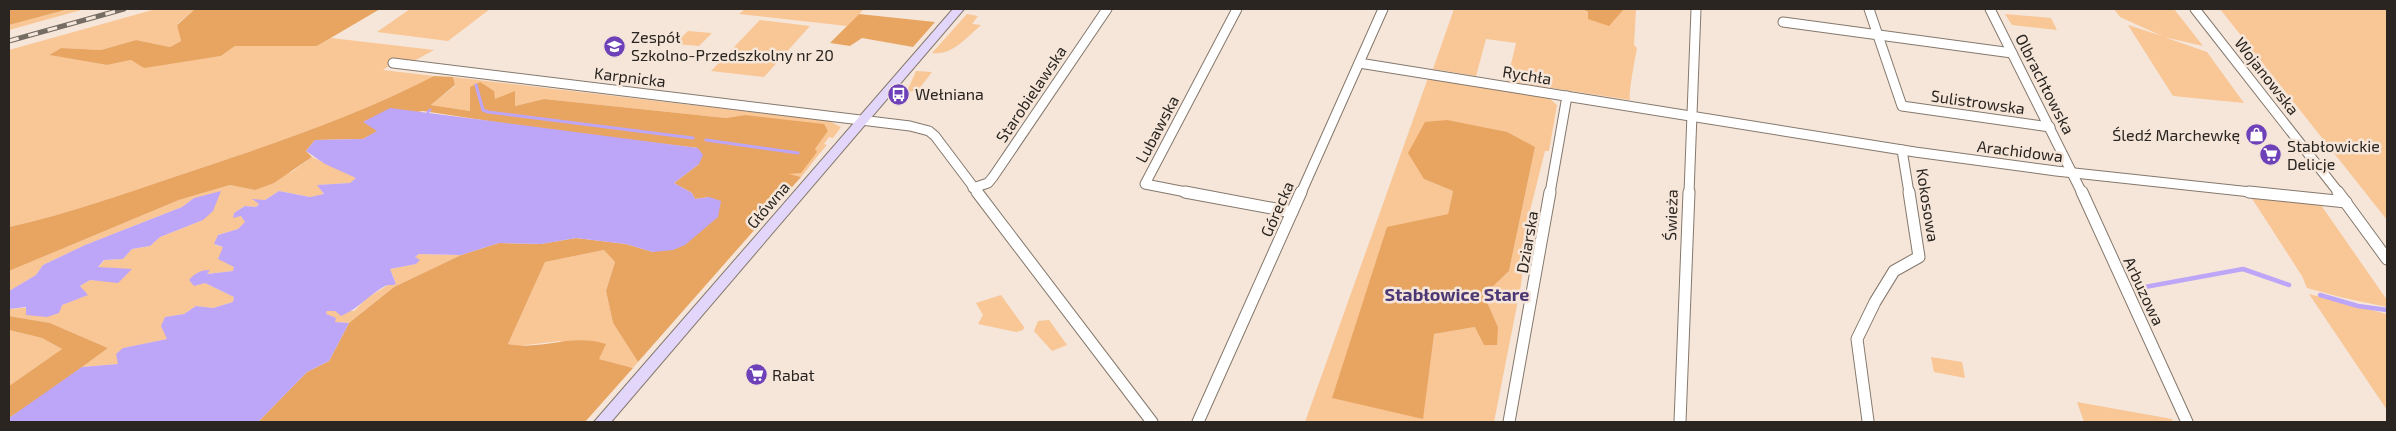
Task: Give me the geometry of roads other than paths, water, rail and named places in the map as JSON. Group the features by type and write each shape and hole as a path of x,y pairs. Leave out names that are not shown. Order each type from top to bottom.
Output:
{"street":[{"name":"Główna","path":"602,422 959,9"},
{"name":"Starobielawska","path":"973,188 988,183 993,177 1107,9"},
{"name":"Lubawska","path":"1237,9 1145,184 1292,212"},
{"name":"Górecka","path":"1198,422 1383,9"},
{"name":"Świeża","path":"1680,422 1696,9"},
{"path":"1869,9 1879,36"},
{"name":"Olbrachtowska","path":"1990,9 2073,172"},
{"name":"Wojanowska","path":"2195,9 2346,202 2387,259"},
{"path":"1783,22 2012,53"},
{"name":"Sulistrowska","path":"1879,36 1902,106 2050,127"},
{"name":"Karpnicka","path":"393,63 863,120"},
{"name":"Rychła","path":"1359,63 1691,116"},
{"name":"Dziarska","path":"1509,422 1567,96"},
{"name":"Arachidowa","path":"1691,116 1902,150 2073,172 2346,202"},
{"path":"863,120 910,126 929,131 935,136 1152,422"},
{"name":"Kokosowa","path":"1868,420 1858,339 1875,302 1894,271 1915,260 1919,252 1902,150"},
{"name":"Arbuzowa","path":"2073,172 2187,422"}],"waterway":[{"path":"476,85 483,110 488,112 693,138"},
{"path":"706,140 798,153"},
{"path":"2145,287 2243,269 2289,285"},
{"path":"2320,295 2358,306 2387,310"}],"railway":[{"path":"9,41 124,9"}],"place":[{"name":"Zespół Szkolno-Przedszkolny nr 20","path":"615,46"},
{"name":"Wełniana","path":"899,94"},
{"name":"Śledź Marchewkę","path":"2256,135"},
{"name":"Stabłowickie Delicje","path":"2271,155"},
{"name":"Rabat","path":"756,375"}],"district":[{"name":"Stabłowice Stare","path":"1457,295"}]}
